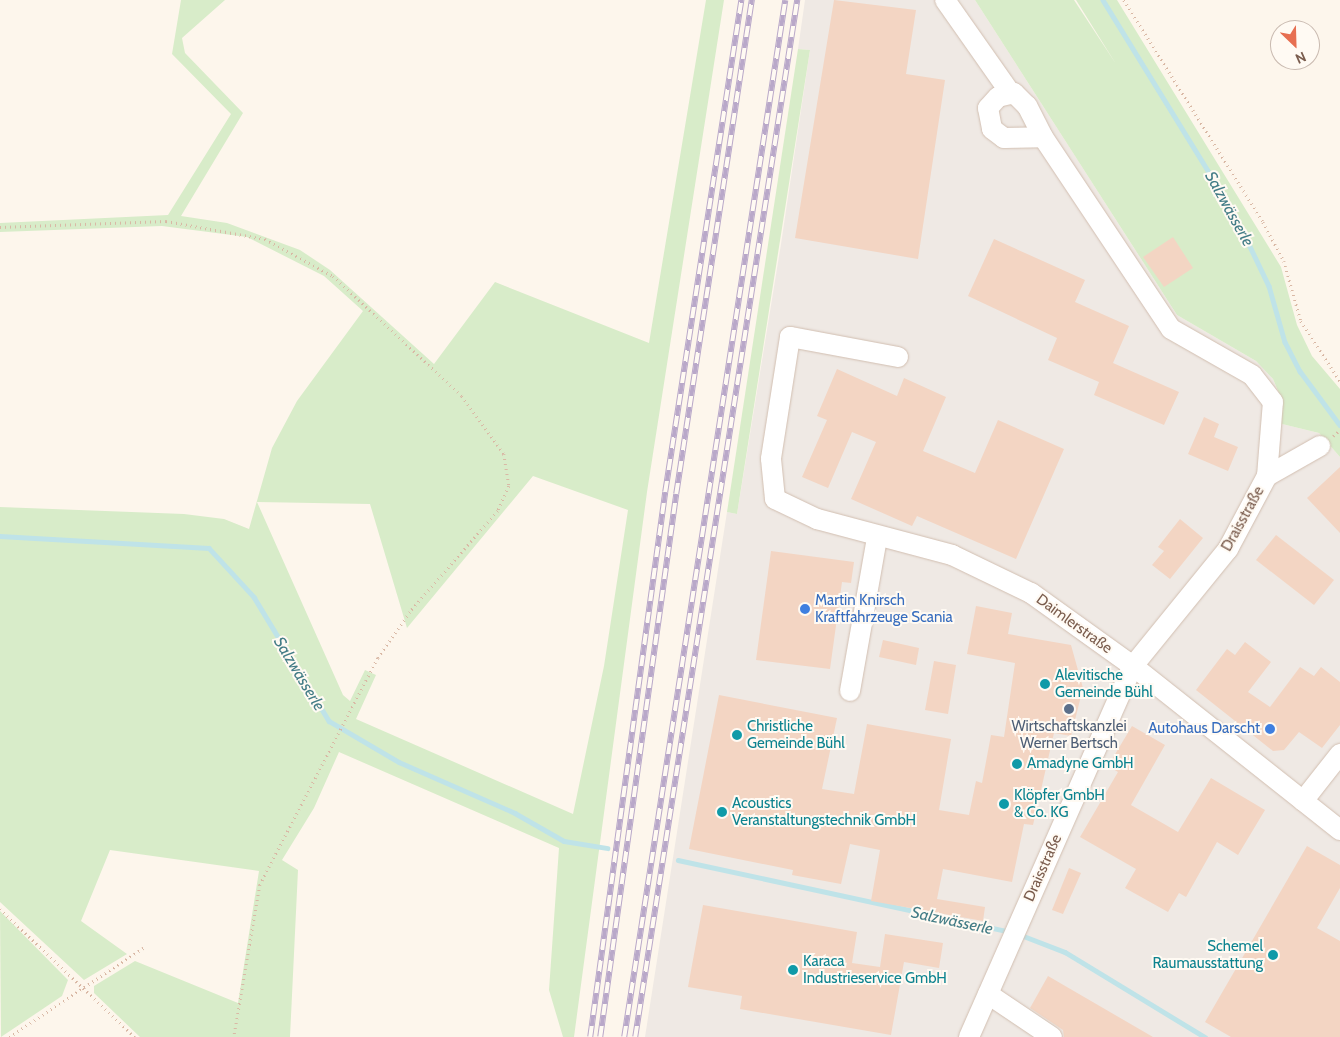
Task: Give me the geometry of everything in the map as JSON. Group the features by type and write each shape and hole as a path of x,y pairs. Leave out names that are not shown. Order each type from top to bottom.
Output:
{"street":[{"name":"Draisstraße","path":"945,0 1011,94 1027,106 1043,137 1171,329 1252,375 1273,402 1267,476 1228,549 1133,666 969,1037"},
{"path":"1011,94 998,97 988,108 992,129 1004,138 1043,137"},
{"name":"Daimlerstraße","path":"898,356 790,337 772,459 775,499 817,519 878,538 952,555 1032,593 1133,666 1340,830"},
{"name":"Draisstraße","path":"1267,476 1320,446"},
{"path":"850,691 878,538"},
{"path":"1303,801 1340,754"},
{"path":"988,994 1040,1034"}],"path":[{"path":"1124,0 1263,222 1286,268 1301,321 1340,381"},
{"path":"0,227 166,221 265,239 333,276 462,396 504,454 509,486 498,512 410,612 363,684 339,740 260,886 234,1037"},
{"path":"0,908 135,1037"},
{"path":"9,1037 146,946"}],"shaded area":[{"path":"805,0 975,0 1177,315 1256,361 1273,379 1281,399 1278,423 1319,433 1340,457 1340,1037 645,1037 727,512 737,514 781,244 810,50 798,49"}],"green space":[{"path":"181,0 225,0 182,38 185,53 243,113 181,216 227,223 300,250 330,270 434,364 495,282 649,343 706,0 724,0 647,492 574,1037 563,1037 549,990 559,848 339,752 314,808 282,860 298,870 290,1037 140,1037 94,993 94,986 135,961 238,1003 259,871 110,850 81,921 127,954 84,980 0,902 0,507 184,514 224,519 249,529 272,448 297,401 363,311 324,276 247,237 162,226 0,232 0,223 168,215 231,114 172,54","holes":["533,476 628,510 604,666 573,814 356,719 376,675 365,670 350,701 343,695 257,502 370,504 407,628"]},
{"path":"975,0 1074,0 1116,64 1076,0 1117,0 1281,267 1297,325 1312,356 1340,389 1340,457 1319,433 1278,423 1281,398 1273,379 1256,361 1177,315"},
{"path":"798,49 810,50 737,514 727,512"},
{"path":"0,911 68,980 62,996 1,1037"}],"building":[{"path":"834,0 916,10 906,74 945,80 918,259 795,238"},
{"path":"1173,237 1193,268 1164,287 1143,257"},
{"path":"994,239 1085,280 1075,302 1129,326 1113,363 1179,392 1164,425 1094,395 1099,382 1048,360 1057,338 968,296"},
{"path":"837,369 897,396 904,378 946,397 923,451 975,473 998,420 1064,449 1016,559 917,516 912,526 851,499 876,442 852,432 828,488 802,477 827,420 817,416"},
{"path":"1204,417 1219,424 1214,437 1238,447 1228,471 1188,454"},
{"path":"1340,467 1340,533 1307,498"},
{"path":"1180,519 1203,538 1170,579 1152,565 1164,551 1158,547"},
{"path":"1276,535 1334,580 1314,605 1256,560"},
{"path":"771,551 854,562 851,583 842,582 830,669 756,660"},
{"path":"976,606 1012,613 1008,634 1071,645 1083,688 1071,736 1054,733 1033,825 1024,824 1012,882 943,869 937,899 985,907 983,921 871,901 880,850 850,844 841,884 792,875 793,870 689,849 719,695 837,718 822,789 854,794 867,724 951,739 939,810 969,815 976,781 982,783 991,735 1004,737 1015,663 967,654"},
{"path":"883,640 919,648 916,665 879,657"},
{"path":"1245,642 1271,662 1248,692 1270,707 1300,667 1314,676 1321,667 1340,682 1340,725 1322,748 1299,732 1284,750 1273,751 1196,690 1227,649 1235,655"},
{"path":"934,661 956,665 948,714 925,710"},
{"path":"1132,726 1165,745 1131,805 1178,832 1211,778 1265,810 1238,855 1217,842 1186,897 1179,893 1168,912 1125,888 1136,869 1080,837 1118,772 1108,766"},
{"name":"Schemel Raumausstattung","path":"1307,846 1340,865 1340,888 1317,928 1340,941 1340,1037 1231,1037 1205,1022"},
{"path":"1069,868 1081,873 1063,914 1052,910"},
{"name":"Karaca Industrieservice GmbH","path":"703,905 857,932 852,963 880,967 885,934 943,943 939,968 904,962 891,1035 740,1009 742,996 688,987"},
{"path":"1048,976 1153,1037 1064,1037 1063,1030 1030,1008"}],"waterway":[{"name":"Salzwässerle","path":"1103,0 1233,211 1269,286 1285,342 1300,371 1340,425"},
{"name":"Salzwässerle","path":"0,536 209,548 254,597 329,721 399,762 515,813 564,841 607,848"},
{"name":"Salzwässerle","path":"678,860 1011,932"},
{"name":"Salzwässerle","path":"1021,935 1065,952 1205,1037"}],"railway":[{"path":"590,1037 665,492 741,0"},
{"path":"600,1037 676,494 752,0"},
{"path":"624,1037 785,0"},
{"path":"635,1037 797,0"}],"place":[{"name":"Martin Knirsch Kraftfahrzeuge Scania","path":"805,609"},
{"name":"Alevitische Gemeinde Bühl","path":"1045,684"},
{"name":"Wirtschaftskanzlei Werner Bertsch","path":"1069,709"},
{"name":"Autohaus Darscht","path":"1270,729"},
{"name":"Christliche Gemeinde Bühl","path":"737,735"},
{"name":"Amadyne GmbH","path":"1017,764"},
{"name":"Klöpfer GmbH & Co. KG","path":"1004,804"},
{"name":"Acoustics Veranstaltungstechnik GmbH","path":"722,812"},
{"name":"Schemel Raumausstattung","path":"1273,955"},
{"name":"Karaca Industrieservice GmbH","path":"793,970"}]}
